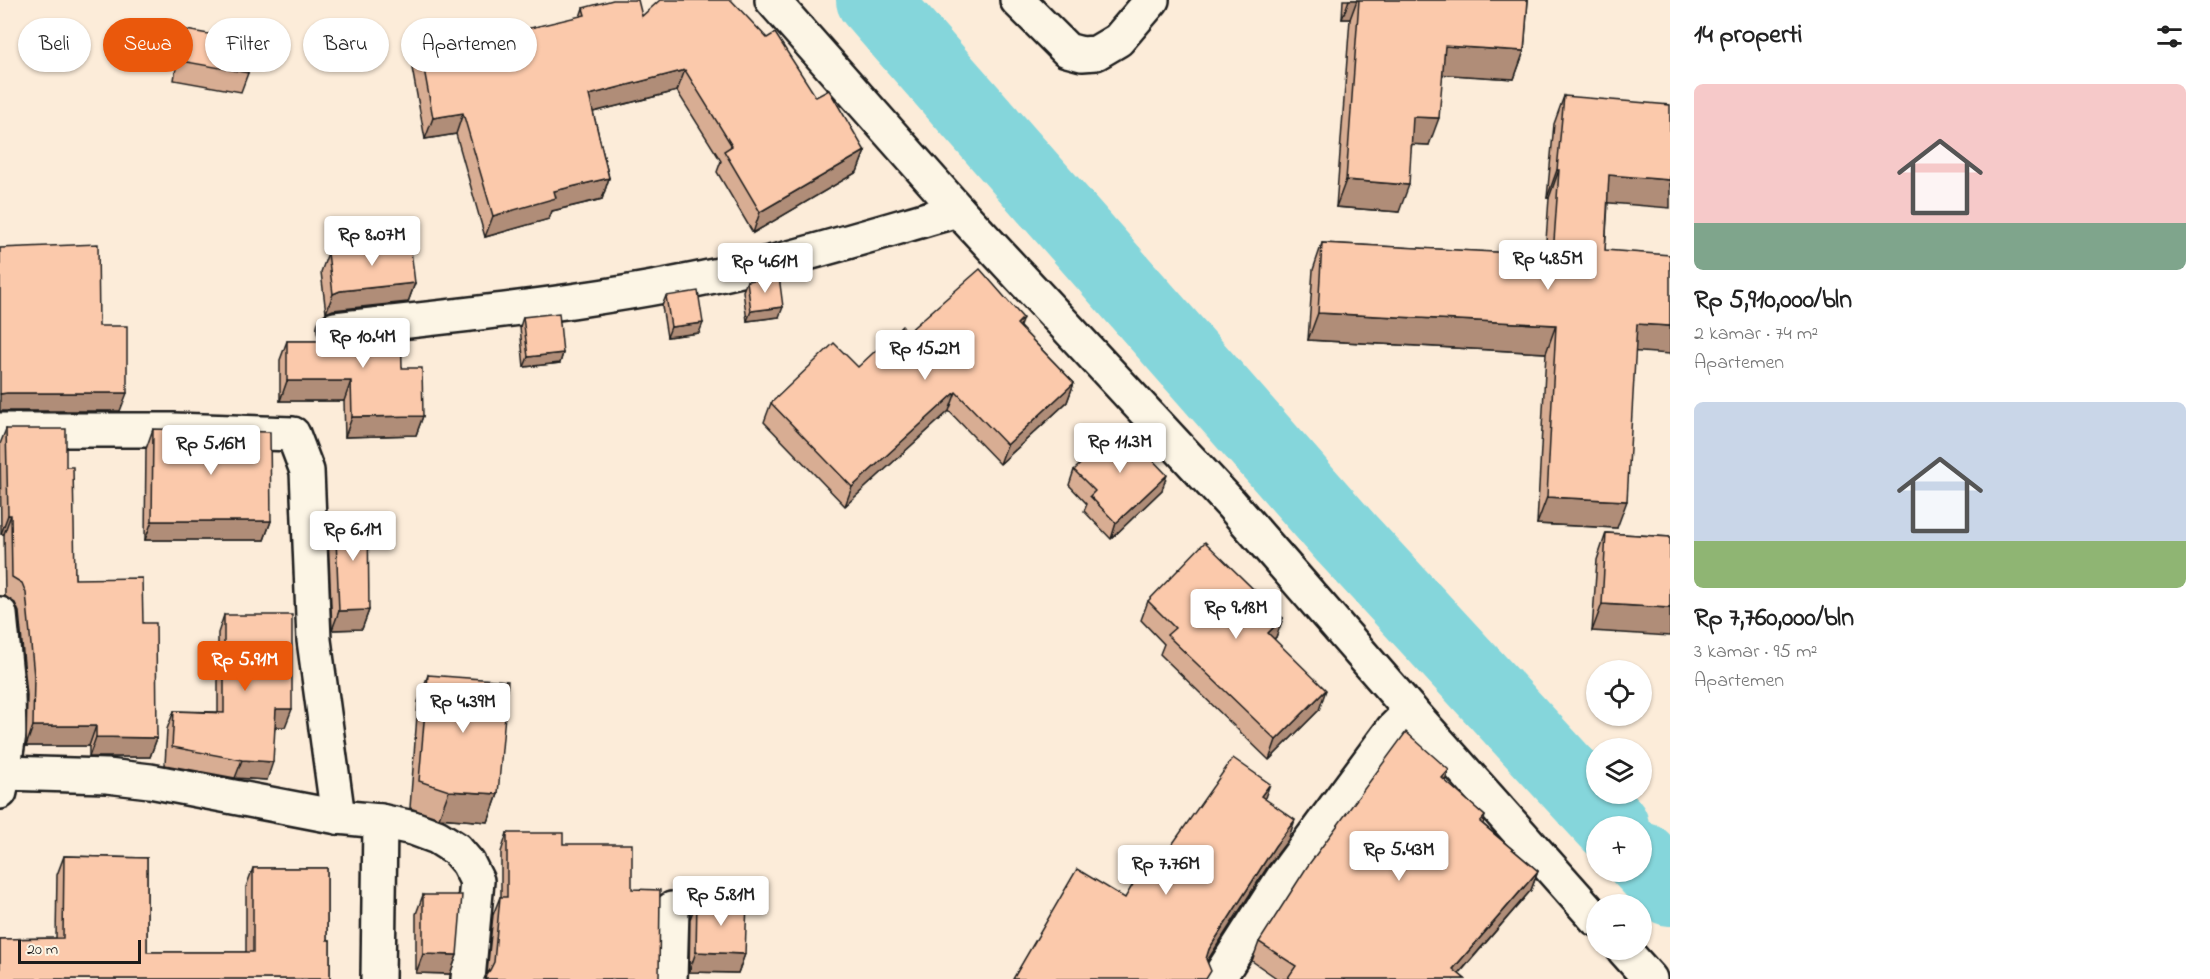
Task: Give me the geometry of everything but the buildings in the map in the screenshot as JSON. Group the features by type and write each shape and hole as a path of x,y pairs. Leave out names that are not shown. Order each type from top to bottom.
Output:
{"street":[{"path":"772,0 958,210 1231,504 1586,908"},
{"path":"1017,0 1066,50 1082,54 1096,53 1118,40 1152,0"},
{"path":"336,329 495,312 639,290 769,263 958,210"},
{"path":"0,430 173,430 293,434 307,471 314,640 338,817"},
{"path":"0,614 8,696 9,734 2,782 107,776 150,781 338,817 380,821 413,828 437,837 456,849 468,863 477,881 468,979"},
{"path":"1218,979 1284,876 1392,730 1411,711"},
{"path":"378,979 380,821"},
{"path":"670,979 672,909"},
{"path":"1633,960 1650,979"}],"waterway":[{"path":"873,0 1346,538 1603,816"},
{"path":"1652,870 1670,889"}]}
